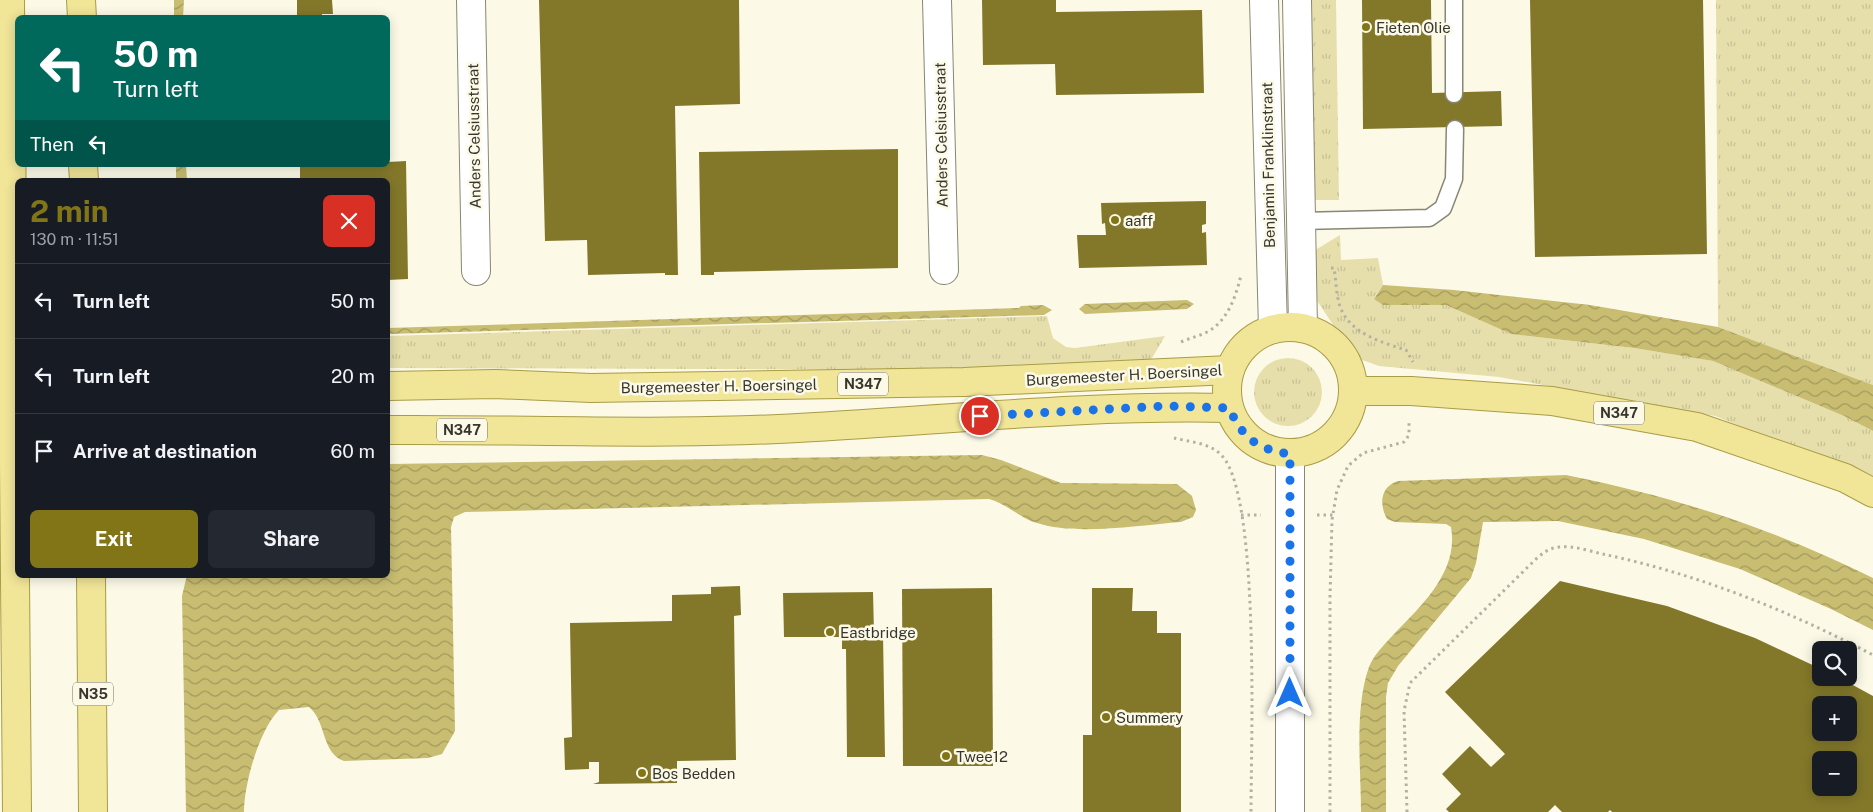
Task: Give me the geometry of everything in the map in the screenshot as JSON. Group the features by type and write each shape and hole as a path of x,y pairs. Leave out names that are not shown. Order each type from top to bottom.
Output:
{"main road":[{"path":"10,0 10,173 15,340"},
{"path":"81,0 82,15"},
{"path":"1286,327 1304,328 1322,336 1338,349 1350,371 1354,391 1351,406 1344,423 1331,439 1314,449 1290,454 1269,451 1250,440 1238,427 1229,408 1226,389 1230,370 1238,354 1250,341 1273,329 1286,327"},
{"name":"Burgemeester H. Boersingel","path":"390,386 496,384 591,388 954,382 1230,370"},
{"name":"N347","path":"1354,391 1411,391 1552,401 1697,427 1846,478 1873,493"},
{"name":"N347","path":"390,430 675,431 813,428 1165,406 1229,408"},
{"path":"17,578 17,812"},
{"name":"N35","path":"92,578 93,812"}],"street":[{"name":"Anders Celsiusstraat","path":"471,0 476,271"},
{"name":"Anders Celsiusstraat","path":"937,0 944,270"},
{"name":"Benjamin Franklinstraat","path":"1264,0 1273,329"},
{"name":"Benjamin Franklinstraat","path":"1298,0 1300,221 1304,328"},
{"path":"1290,454 1290,812"}],"lane":[{"path":"1454,0 1454,94"},
{"path":"1300,221 1429,218 1442,208 1454,180 1455,129"}],"path":[{"path":"1407,812 1404,711 1410,683 1536,559 1552,548 1568,547 1647,564 1713,585 1797,617 1873,655"}],"green space":[{"path":"1307,0 1336,0 1339,200 1310,200"},
{"path":"1716,0 1873,0 1873,385 1718,327"},
{"path":"1340,235 1341,260 1378,258 1383,285 1374,298 1383,305 1446,305 1511,334 1634,348 1713,361 1844,416 1873,431 1873,484 1833,464 1715,416 1499,377 1379,366 1362,360 1339,334 1312,293 1312,252"},
{"path":"1047,316 1053,338 1066,347 1075,348 1165,336 1148,365 1034,370 390,368 390,336"},
{"path":"1281,358 1295,358 1307,363 1317,373 1322,385 1322,399 1317,411 1307,421 1295,426 1281,426 1269,421 1259,411 1254,399 1254,385 1259,373 1269,363"}],"water":[{"path":"174,0 184,0 183,15 174,15"},
{"path":"176,167 186,167 187,178 176,178"},
{"path":"1383,285 1454,290 1590,305 1718,327 1873,385 1873,431 1844,416 1713,361 1634,348 1511,334 1446,305 1383,305 1374,299"},
{"path":"1187,300 1194,304 1187,309 1085,314 1079,309 1085,304"},
{"path":"1043,305 1052,310 1044,315 390,334 390,328 1019,308 1021,306"},
{"path":"982,455 1001,460 1061,483 1177,484 1192,496 1196,510 1193,517 1181,522 1089,529 1070,529 1037,523 989,499 465,512 454,517 451,527 455,731 442,754 428,758 344,761 331,751 315,713 309,707 279,710 265,730 254,758 247,787 244,812 186,812 182,596 186,578 390,578 390,464"},
{"path":"1566,475 1646,493 1723,516 1798,544 1873,578 1873,630 1831,609 1740,569 1644,539 1558,521 1483,522 1476,563 1471,578 1398,666 1388,683 1386,697 1386,812 1361,812 1361,701 1369,667 1380,649 1416,611 1436,586 1444,573 1452,543 1451,527 1446,524 1395,522 1387,519 1382,502 1384,492 1398,481"}],"building":[{"path":"297,0 332,0 333,14 297,15"},
{"path":"539,0 739,0 740,104 675,106 678,275 665,275 665,273 588,275 587,240 545,241"},
{"path":"982,0 1056,0 1056,12 1202,10 1204,93 1056,95 1055,64 983,65"},
{"path":"1362,0 1431,0 1432,93 1501,91 1502,126 1363,129"},
{"path":"1530,0 1703,0 1707,254 1535,257"},
{"path":"898,149 898,268 714,272 714,275 701,275 699,152"},
{"path":"406,161 408,279 390,280 390,178 300,178 300,167 390,167 390,162"},
{"path":"1206,201 1206,224 1202,225 1202,233 1206,232 1207,265 1079,268 1077,235 1106,235 1105,223 1102,224 1101,203"},
{"path":"1560,581 1667,606 1755,638 1812,665 1812,686 1855,686 1873,696 1873,812 1612,812 1610,810 1608,812 1562,812 1555,805 1548,812 1449,812 1446,809 1461,794 1442,774 1470,746 1491,767 1505,754 1445,692"},
{"path":"740,586 741,615 734,616 736,760 677,761 677,783 593,784 599,782 599,762 589,762 589,769 565,770 564,738 572,737 570,623 672,621 672,595 711,594 711,587"},
{"path":"992,588 993,766 903,766 902,589"},
{"path":"1092,588 1133,588 1132,611 1157,611 1157,633 1181,633 1181,812 1083,812 1083,735 1092,735"},
{"path":"873,592 874,633 883,633 885,757 847,757 846,649 842,649 842,637 784,637 783,593"}],"place":[{"name":"Fieten Olie","path":"1366,27"},
{"name":"aaff","path":"1115,220"},
{"name":"Eastbridge","path":"830,632"},
{"name":"Summery","path":"1106,717"},
{"name":"Twee12","path":"946,756"},
{"name":"Bos Bedden","path":"642,773"}],"route":[{"path":"980,416 1165,406 1229,408 1238,427 1250,440 1269,451 1290,454 1290,693"}]}
